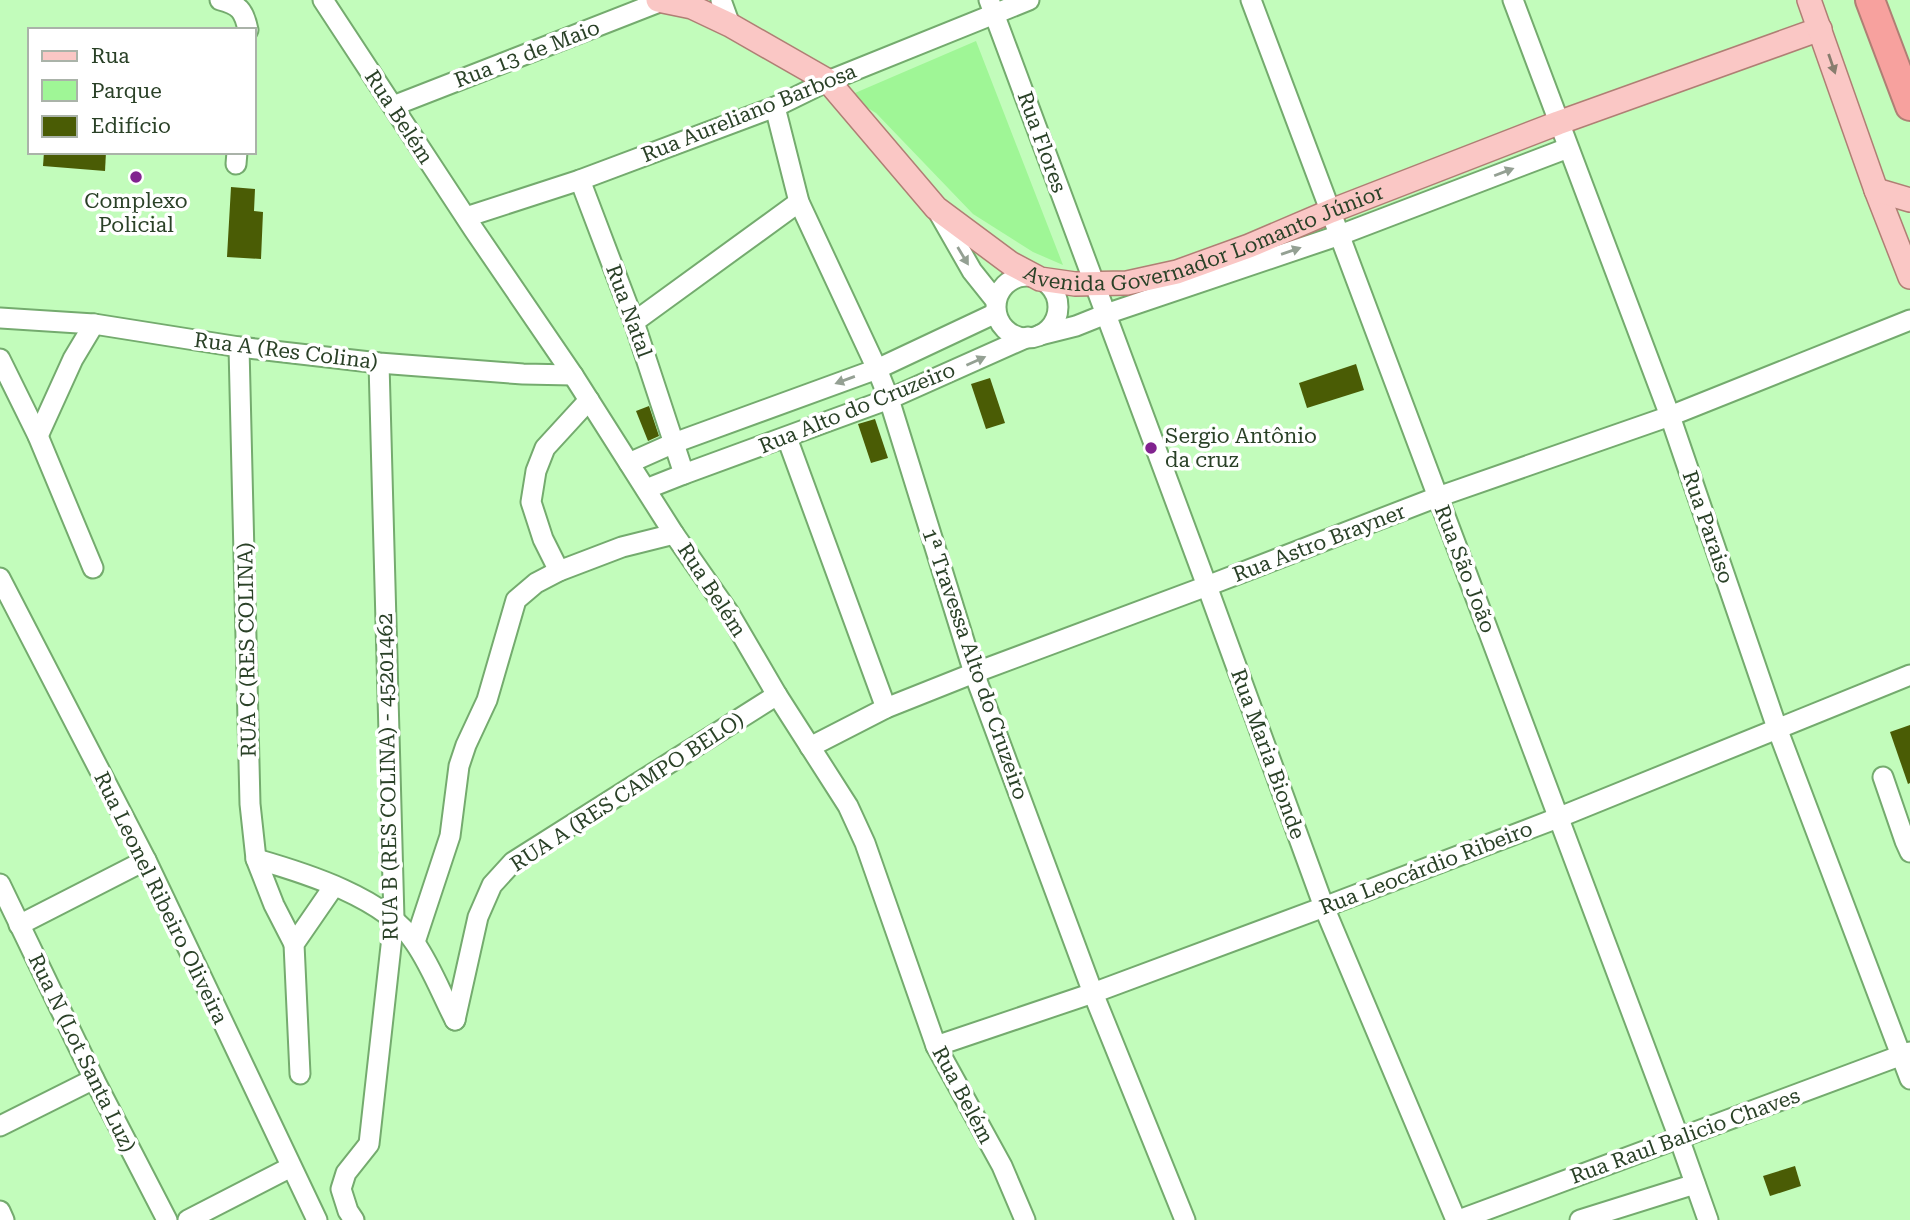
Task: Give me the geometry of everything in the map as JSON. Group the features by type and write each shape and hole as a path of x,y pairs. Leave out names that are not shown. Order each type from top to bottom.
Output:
{"highway":[{"path":"1870,0 1910,106"}],"main road":[{"name":"Avenida Governador Lomanto Júnior","path":"660,0 692,7 730,25 828,80 936,208 1010,263 1040,279 1075,284 1127,283 1177,272 1558,123 1820,29"},
{"path":"1810,0 1910,277"},
{"path":"1877,190 1910,200"}],"street":[{"path":"220,0 241,10 247,28"},
{"name":"Rua Belém","path":"323,0 573,375 674,534 729,613 777,695 848,806 865,843 936,1046 1002,1166 1025,1220"},
{"name":"Rua 13 de Maio","path":"393,106 660,0"},
{"path":"721,0 730,25"},
{"name":"Rua Aureliano Barbosa","path":"466,217 580,180 775,107 828,80 991,7 1029,0"},
{"name":"Rua São João","path":"1251,0 1679,1138 1707,1220"},
{"name":"Rua Paraiso","path":"1513,0 1670,415 1777,728 1905,1054 1910,1079"},
{"name":"Rua Flores","path":"991,7 1095,283"},
{"name":"1ª Travessa Alto do Cruzeiro","path":"775,107 799,202 889,399 974,673 1093,993 1185,1220"},
{"name":"Rua Alto do Cruzeiro","path":"646,489 889,399 1034,336 1076,326 1340,235 1568,148"},
{"name":"Rua Natal","path":"580,180 634,322 674,443"},
{"path":"634,322 799,202"},
{"path":"936,208 996,307 1004,328 1019,337 1034,336 1049,328 1056,318 1058,307 1056,295 1050,286 1031,276 1013,279 1005,284 996,307"},
{"name":"Rua Maria Bionde","path":"1095,283 1324,907 1457,1220"},
{"name":"Rua Alto do Cruzeiro","path":"629,463 674,443 877,369 996,307"},
{"name":"Rua A (Res Colina)","path":"0,318 94,324 239,347 379,363 573,375"},
{"name":"Rua Astro Brayner","path":"810,747 886,708 974,673 1438,497 1670,415 1910,320"},
{"path":"38,436 73,359 94,324"},
{"name":"RUA C (RES COLINA)","path":"239,347 250,804 256,859 274,905 294,944"},
{"path":"0,359 38,436 93,568"},
{"name":"RUA B (RES COLINA) - 45201462","path":"354,1220 341,1189 345,1173 369,1144 394,919 379,363"},
{"path":"559,571 543,538 531,502 536,471 545,448 589,400"},
{"path":"787,438 886,708"},
{"path":"674,443 684,474"},
{"path":"256,859 285,867 367,900 394,919 415,942 450,836 459,766 486,700 516,600 536,583 559,571 622,547 674,534"},
{"name":"Rua Leonel Ribeiro Oliveira","path":"0,578 146,860 317,1220"},
{"name":"Rua Leocárdio Ribeiro","path":"936,1046 1093,993 1324,907 1559,817 1910,675"},
{"name":"RUA A (RES CAMPO BELO)","path":"415,942 454,1020 478,917 492,885 513,862 777,695"},
{"path":"1883,777 1910,852"},
{"path":"19,925 146,860"},
{"name":"Rua N (Lot Santa Luz)","path":"0,884 94,1079 167,1220"},
{"path":"300,1074 294,944 334,886"},
{"name":"Rua Raul Balicio Chaves","path":"1457,1220 1905,1054"},
{"path":"0,1126 94,1079"},
{"path":"188,1220 291,1167"},
{"path":"1580,1220 1695,1184"},
{"path":"0,1211 4,1220"}],"green space":[{"path":"976,41 1063,265 1033,252 973,214 876,113 848,96"}],"building":[{"path":"44,154 106,154 105,171 43,166"},
{"path":"231,187 255,189 254,211 263,212 261,259 227,257"},
{"path":"1356,364 1364,390 1307,408 1299,383"},
{"path":"990,378 1005,423 986,429 971,384"},
{"path":"649,406 659,436 648,441 636,411"},
{"path":"875,419 888,458 871,463 858,424"},
{"path":"1910,725 1910,783 1908,784 1890,732"},
{"path":"1795,1166 1801,1186 1770,1196 1763,1176"}],"place":[{"name":"Complexo Policial","path":"136,177"},
{"name":"Sergio Antônio da cruz","path":"1151,448"}]}
